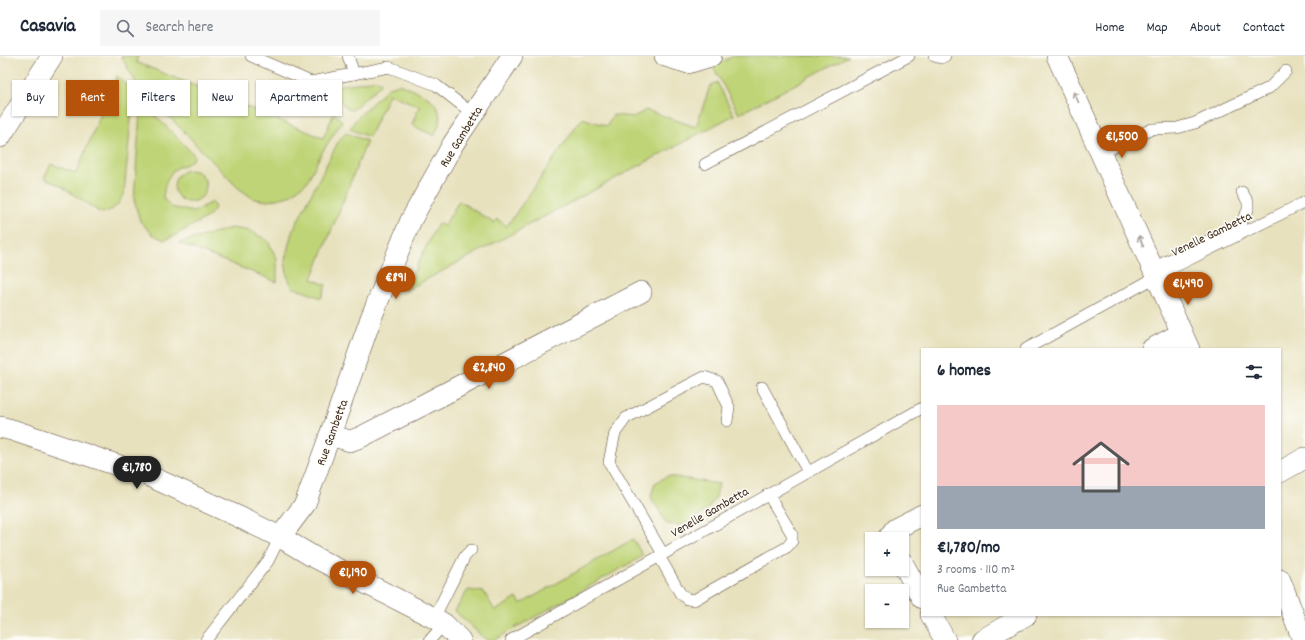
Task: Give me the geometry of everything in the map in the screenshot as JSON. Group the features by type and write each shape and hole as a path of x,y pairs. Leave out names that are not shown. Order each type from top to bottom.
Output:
{"street":[{"path":"0,138 52,56"},
{"name":"Rue Gambetta","path":"280,537 305,504 371,318 411,220 453,144 512,56"},
{"path":"665,56 688,63 711,56"},
{"path":"1057,56 1185,341 1156,348"},
{"path":"330,435 350,441 361,437 641,292"},
{"path":"0,427 147,476 239,517 439,621 460,640"},
{"path":"1281,471 1305,458"},
{"path":"893,532 896,529 921,516"},
{"path":"909,575 921,596"},
{"path":"1281,583 1303,640"},
{"path":"932,616 945,640"},
{"path":"982,640 1024,616"}],"lane":[{"path":"251,56 311,82 389,67 436,85 473,114"},
{"path":"348,56 354,74"},
{"path":"705,164 909,56"},
{"path":"934,56 941,58 944,56"},
{"path":"1101,153 1152,129 1177,128 1195,123 1269,88 1286,71"},
{"path":"1155,273 1240,225 1248,210 1248,202 1242,192"},
{"name":"Venelle Gambetta","path":"1028,348 1138,286 1155,273 1181,263 1305,202"},
{"path":"727,421 729,407 717,381 704,377 626,418 615,433 609,462 661,555 680,593 687,599 694,600 787,547 792,541 792,534 768,494"},
{"path":"762,387 808,472"},
{"name":"Venelle Gambetta","path":"511,640 921,409"},
{"path":"206,640 268,561 280,537"},
{"path":"430,640 465,556 471,550"}],"green space":[{"path":"121,56 138,56 136,62 180,80 134,80"},
{"path":"733,56 849,56 739,114 713,67"},
{"path":"117,76 127,85 127,116 131,116 124,193 116,207 101,213 61,186 44,178 51,164 76,173 100,116 119,116 119,80 115,80"},
{"path":"377,80 381,82 380,85 352,110 347,109 342,103 342,85"},
{"path":"717,82 734,115 405,291 438,223 444,226 459,201 494,223 497,219 507,226 582,118 607,126 613,115 634,117 646,110 696,127 710,86"},
{"path":"190,84 198,87 198,116 248,116 248,108 256,111 256,116 269,116 323,138 333,116 337,116 342,121 321,154 307,182 289,196 268,201 254,199 237,187 169,116 190,116"},
{"path":"399,84 427,96 437,106 440,121 434,136 412,125 419,106 389,94 369,137 350,129 356,119 389,87"},
{"path":"140,116 156,116 195,156 187,164 177,168 171,173 166,183 163,198 171,207 193,212 212,202 215,208 209,216 164,240 152,234 140,221 134,200"},
{"path":"346,133 367,141 312,279 326,285 321,298 292,287 287,275 285,260 292,232 339,140"},
{"path":"187,170 193,170 202,174 206,186 202,198 193,202 187,202 178,198 174,189 174,183 178,174"},
{"path":"231,228 251,231 268,241 277,259 277,282 179,243"},
{"path":"668,476 719,484 716,497 707,510 683,525 667,524 651,497 655,483"},
{"path":"633,539 643,556 494,640 486,640 455,611 468,590 484,592 495,611 517,598 521,604"}]}
